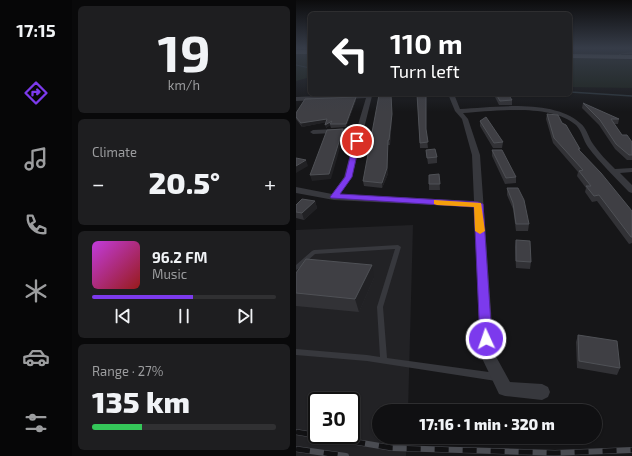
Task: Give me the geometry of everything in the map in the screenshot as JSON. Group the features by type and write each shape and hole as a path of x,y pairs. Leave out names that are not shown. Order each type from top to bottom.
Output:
{"street":[{"path":"296,99 369,96 348,177 334,197"},
{"path":"452,96 458,111 465,119 476,155 487,354 505,389 542,392"},
{"path":"458,111 528,109 552,112 571,118 578,123 590,144 632,190"},
{"path":"313,132 360,130"},
{"path":"615,172 632,170"},
{"path":"296,190 334,197 478,204"}],"lane":[{"path":"296,268 314,252 398,247 380,307 384,360"},
{"path":"296,352 384,360 499,378"}],"shaded area":[{"path":"296,69 308,69 308,78 296,81"},
{"path":"572,69 632,69 632,88 572,87"},
{"path":"413,225 408,404 372,404 372,444 407,444 406,456 296,456 296,230"}],"building":[{"path":"379,96 391,96 392,114 388,140 387,168 382,183 363,181"},
{"path":"417,96 426,96 426,129 428,142 420,143"},
{"path":"497,96 509,96 512,100 500,101"},
{"path":"356,97 346,124 330,124 332,121 325,125 327,119 301,123 296,117 296,113 305,99"},
{"path":"583,103 619,119 611,119 622,135 627,135 632,142 632,155 629,155 616,144 600,120"},
{"path":"547,114 558,115 562,123 566,125 580,149 578,149 601,173 632,211 632,237 599,195 594,196 586,186 591,186 579,171 583,170 554,138"},
{"path":"486,117 503,142 494,143 480,121"},
{"path":"343,129 329,174 310,175 327,130"},
{"path":"435,149 437,157 427,158 426,150"},
{"path":"492,150 502,150 516,177 506,178"},
{"path":"296,158 306,160 296,166"},
{"path":"439,174 440,184 429,184 429,175"},
{"path":"507,188 518,188 524,200 529,224 516,224 513,203"},
{"path":"302,199 315,201 302,213 296,212 296,205"},
{"path":"516,240 530,241 531,262 516,261"},
{"path":"306,259 372,265 355,299 296,293 296,273"},
{"path":"578,335 617,341 620,368 579,361"}],"waterway":[{"path":"572,92 632,96"}],"railway":[{"path":"296,432 392,448 555,453 632,450"},
{"path":"296,449 346,456"}],"slow traffic":[{"path":"437,202 478,204 480,231"}],"route":[{"path":"357,141 348,177 334,197 478,204 486,339"}]}
